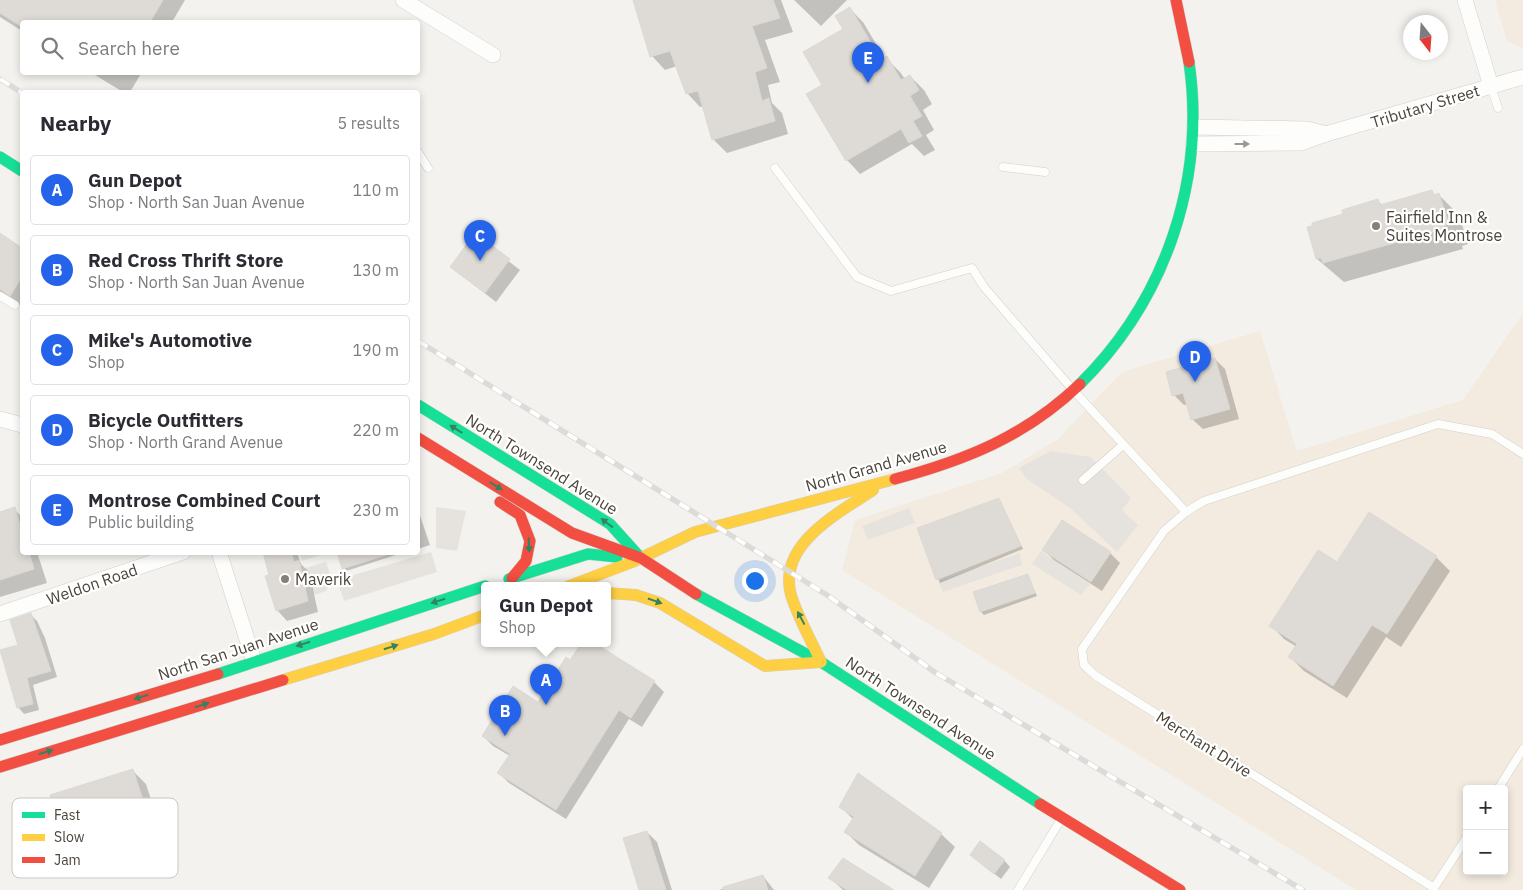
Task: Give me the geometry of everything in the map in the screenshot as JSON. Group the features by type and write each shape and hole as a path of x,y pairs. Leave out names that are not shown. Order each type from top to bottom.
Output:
{"main road":[{"name":"North Grand Avenue","path":"641,558 689,534 916,474 985,449 1018,433 1073,390 1113,347 1141,305 1167,256 1183,208 1194,127 1190,64 1176,0"},
{"path":"0,157 20,170"},
{"name":"North Townsend Avenue","path":"420,406 610,524 641,558"},
{"name":"North Townsend Avenue","path":"420,439 572,533 641,558 711,603 822,662 968,759 1180,890"},
{"path":"421,454 518,513 528,530 531,550 522,570 512,578"},
{"path":"611,593 636,595 660,602 765,666 822,662 791,594 790,572 802,544 813,531 882,483"},
{"name":"North San Juan Avenue","path":"498,582 588,554 641,558"},
{"path":"579,582 641,558"},
{"name":"North San Juan Avenue","path":"0,740 351,634 481,587"},
{"path":"434,634 481,616"},
{"path":"0,767 357,653 481,624"}],"street":[{"path":"403,0 493,54"},
{"path":"1465,0 1491,86"},
{"name":"Tributary Street","path":"1193,144 1301,143 1326,134 1523,77"},
{"name":"Tributary Street","path":"1194,127 1307,129 1326,134"},
{"path":"0,419 20,424"},
{"name":"Weldon Road","path":"0,614 174,555"},
{"path":"220,555 254,662"}],"lane":[{"path":"1491,86 1498,108"},
{"path":"420,155 428,168"},
{"path":"1004,167 1045,172"},
{"path":"774,168 857,276 891,291 972,268 984,287 1073,390 1186,512"},
{"path":"0,296 15,305"},
{"name":"Merchant Drive","path":"1463,843 1434,889 1096,676 1084,665 1082,649 1164,531 1186,512 1220,494 1438,424 1492,434 1523,454"},
{"path":"1083,480 1123,445"},
{"path":"1500,785 1523,749"},
{"path":"1018,890 1063,817"}],"shaded area":[{"path":"1495,0 1523,0 1523,48 1507,41"},
{"path":"1523,313 1523,890 1356,890 842,570 855,520 1002,473 1057,440 1122,372 1260,331 1297,451 1463,400"},
{"path":"1051,451 1091,457 1131,498 1122,510 1138,525 1117,552 1070,508 1027,479 1019,468"},
{"path":"436,507 466,511 457,551 436,548"},
{"path":"909,508 915,523 868,540 862,526"},
{"path":"1041,551 1090,584 1081,595 1032,564"},
{"path":"431,552 437,572 344,601 337,580"},
{"path":"1020,553 1022,565 943,592 938,581"},
{"path":"300,555 321,555 302,561"},
{"path":"326,562 332,579 326,591 314,595 305,568"}],"building":[{"path":"0,0 163,0 151,20 20,20 20,26 0,13"},
{"path":"633,0 773,0 780,18 752,26 767,68 755,72 762,101 769,98 775,121 712,140 698,91 686,94 670,51 650,57"},
{"path":"850,7 881,60 887,56 901,80 910,75 919,90 910,96 922,116 913,121 922,136 909,143 901,129 846,161 806,94 822,85 803,52 843,29 835,16"},
{"name":"Fairfield Inn & Suites Montrose","path":"1432,190 1434,195 1439,193 1449,224 1443,226 1444,229 1323,263 1321,258 1316,259 1307,227 1312,226 1312,223 1343,214 1342,210 1378,199 1380,205"},
{"path":"0,233 20,247 20,280 10,296 0,289"},
{"path":"475,233 510,259 485,293 450,267"},
{"path":"1215,358 1230,409 1191,420 1183,393 1172,396 1166,372"},
{"path":"999,498 1021,546 936,580 917,528"},
{"path":"15,507 20,526 20,555 30,555 34,569 0,580 0,512"},
{"path":"1369,512 1437,556 1387,634 1372,625 1333,686 1288,657 1297,644 1269,626 1318,550 1337,562"},
{"path":"1062,520 1111,552 1091,582 1042,550"},
{"name":"Maverik","path":"264,555 292,555 294,562 299,560 308,601 276,611 265,576 269,575"},
{"name":"Maverik","path":"338,555 386,555 342,569"},
{"path":"1028,574 1035,593 980,612 973,592"},
{"path":"31,613 51,671 27,678 33,704 17,708 0,650 18,645 10,620"},
{"path":"579,647 601,647 655,681 631,718 619,710 556,810 497,773 510,754 482,736 513,686 538,702 566,657 570,660"},
{"path":"133,769 142,798 51,798 50,795"},
{"path":"858,773 942,833 915,876 844,832 854,817 839,807"},
{"path":"647,831 666,890 639,890 623,838"},
{"path":"980,841 1005,860 994,874 970,855"},
{"path":"843,858 894,890 847,890 828,878"},
{"path":"763,875 768,890 723,890 723,887"}],"railway":[{"path":"0,79 20,92"},
{"path":"420,342 827,595 936,673 1303,890"}],"traffic: fast":[{"path":"1080,384 1110,351 1136,314 1157,276 1173,235 1185,193 1191,150 1193,106 1189,62"},
{"path":"0,157 20,170"},
{"path":"420,406 610,524 638,555"},
{"path":"509,579 588,554 617,557"},
{"path":"218,674 481,587"},
{"path":"696,594 821,662 1040,804"}],"traffic: slow":[{"path":"641,558 695,532 895,479"},
{"path":"821,662 791,595 789,577 793,560 802,545 814,532 828,520 873,490"},
{"path":"580,582 635,561"},
{"path":"611,593 636,595 660,603 765,666 821,662"},
{"path":"283,680 434,634 481,616"}],"traffic: jam":[{"path":"1176,0 1189,62"},
{"path":"895,479 921,472 994,444 1038,418 1080,384"},
{"path":"420,439 572,533 641,558 696,594"},
{"path":"500,502 520,515 530,541 526,561 512,578"},
{"path":"0,740 218,674"},
{"path":"0,767 283,680"},
{"path":"1040,804 1180,890"}],"place":[{"name":"Montrose Combined Court","path":"868,83"},
{"name":"Fairfield Inn & Suites Montrose","path":"1376,226"},
{"name":"Mike's Automotive","path":"480,261"},
{"name":"Bicycle Outfitters","path":"1195,382"},
{"name":"Maverik","path":"285,579"},
{"name":"Gun Depot","path":"546,705"},
{"name":"Red Cross Thrift Store","path":"505,736"}]}
